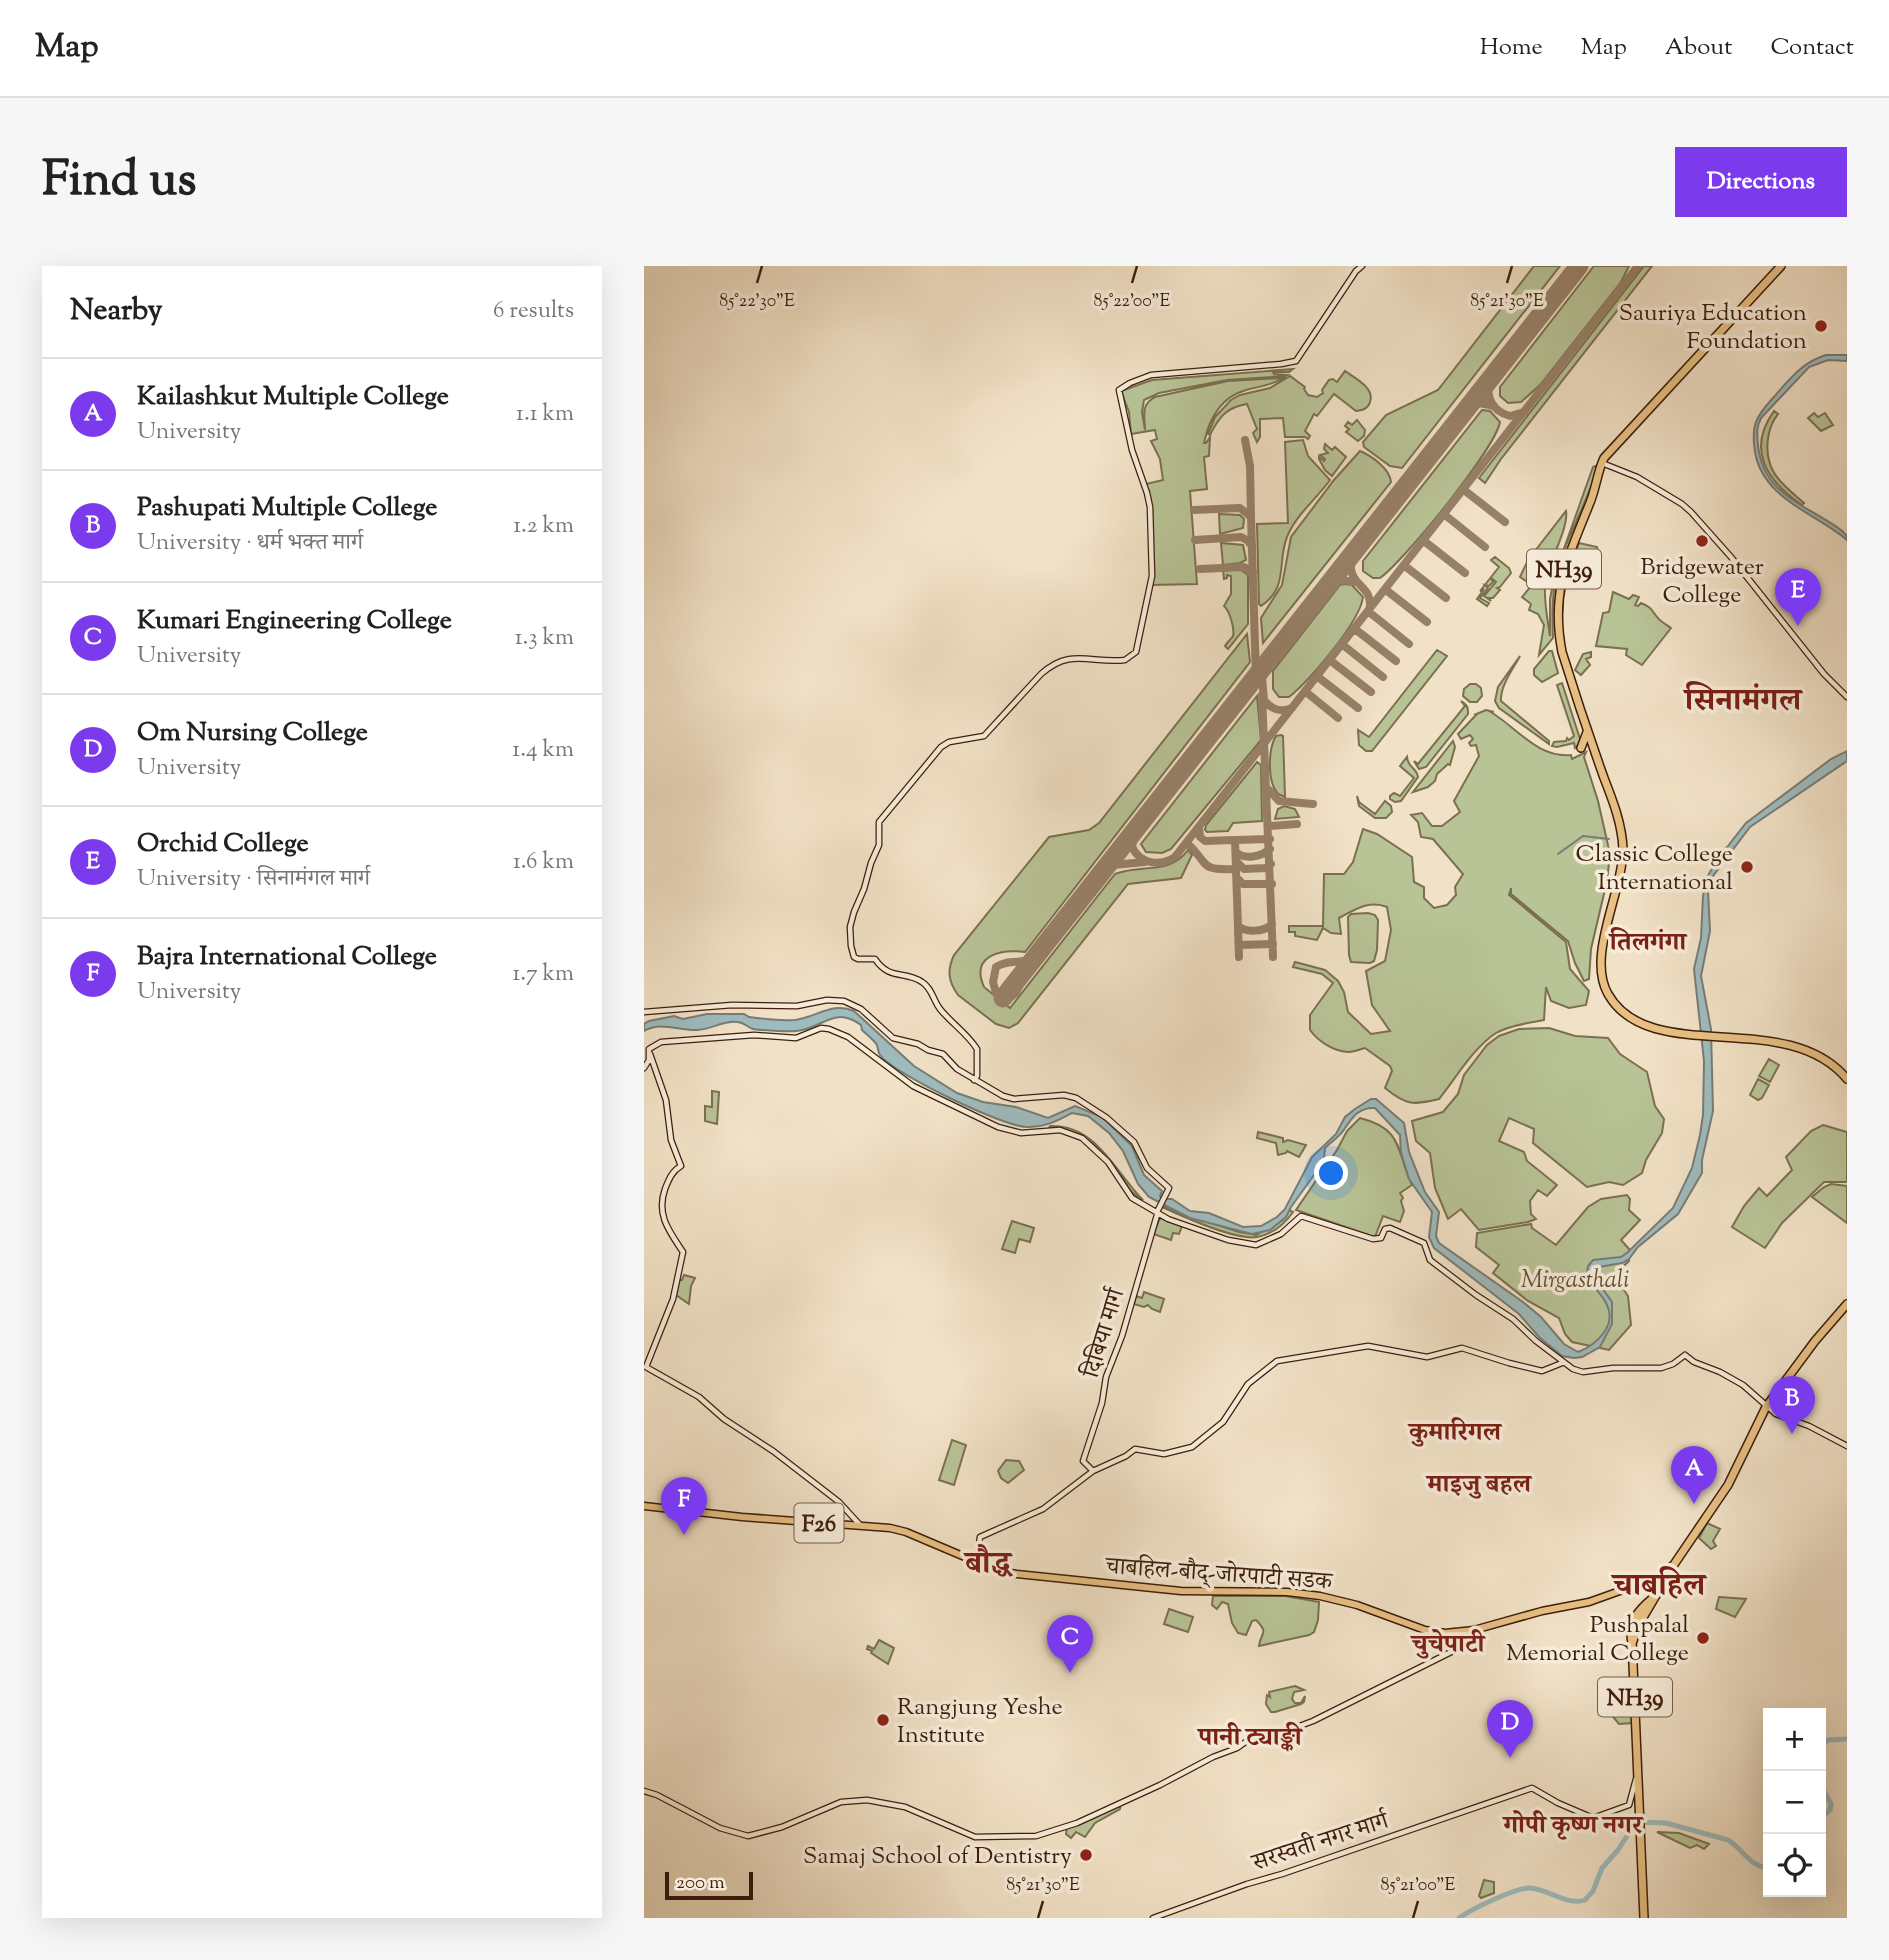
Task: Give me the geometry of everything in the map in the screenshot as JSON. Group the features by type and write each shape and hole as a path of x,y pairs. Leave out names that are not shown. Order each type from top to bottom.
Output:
{"highway":[{"name":"NH39","path":"1782,266 1612,451 1564,569 1558,602 1562,652 1617,813 1623,848 1601,968 1605,986 1618,1009 1635,1023 1655,1029 1797,1046 1827,1059 1847,1079"},
{"path":"1587,726 1587,738 1582,749 1598,758"},
{"name":"NH39","path":"1644,1918 1632,1644 1636,1623 1654,1589 1727,1486 1768,1408 1815,1341 1847,1304"},
{"name":"NH39","path":"1632,1644 1654,1589"}],"main road":[{"path":"644,1012 732,1005 797,1006 839,999 861,1009 899,1041 918,1044 943,1054 957,1069 974,1080 977,1076 977,1049 941,1010 926,984 911,977 888,973 873,958 855,958 851,946 852,918 879,845 879,822 918,772 946,744 987,734 1041,674 1052,666 1073,657 1125,660 1136,652 1152,576 1150,507 1132,450 1119,390 1148,375 1296,361 1362,266"},
{"path":"1606,464 1637,477 1682,504 1731,557 1790,632 1847,697"},
{"path":"646,1066 649,1049 669,1041 754,1035 796,1038 821,1028 833,1030 851,1039 913,1086 998,1127 1021,1133 1059,1130 1082,1138 1108,1162 1130,1195 1158,1212 1211,1235 1251,1245 1276,1237 1288,1229 1297,1217 1305,1216 1373,1239 1381,1238 1388,1227 1424,1243 1430,1260 1513,1319 1522,1330 1562,1363 1581,1372 1661,1368 1687,1357 1737,1381 1768,1408 1787,1420 1809,1426 1847,1446"},
{"path":"649,1054 666,1100 671,1140 681,1166 670,1177 660,1204 669,1231 683,1252 673,1299 646,1367 690,1391 724,1419 774,1451 839,1502 861,1526"},
{"name":"दिबिया मार्ग","path":"974,1080 1010,1099 1064,1095 1076,1098 1107,1118 1134,1142 1147,1168 1169,1188 1158,1212 1122,1336 1106,1377 1102,1402 1083,1461 1093,1471"},
{"path":"973,1560 980,1537 1043,1509 1093,1471 1135,1449 1164,1454 1192,1447 1223,1422 1248,1384 1275,1362 1368,1346 1427,1357 1462,1348 1542,1371 1562,1363"},
{"name":"F26","path":"644,1506 742,1517 890,1528 973,1560"},
{"name":"चाबहिल-बौद्-जोरपाटी सडक","path":"973,1560 1017,1574 1181,1591 1320,1595 1357,1605 1425,1630 1451,1633 1474,1630 1542,1611 1654,1589 1664,1577"},
{"path":"644,1791 720,1828 748,1836 782,1827 834,1804 867,1800 905,1807 975,1837 1036,1836 1077,1823 1160,1785 1213,1757 1233,1751 1257,1734 1302,1726 1458,1649 1470,1641 1475,1634 1474,1630"},
{"path":"1451,1633 1458,1649"},
{"name":"सरस्वती नगर मार्ग","path":"1153,1918 1532,1788 1593,1818 1629,1805 1638,1772"}],"green space":[{"path":"1534,266 1560,266 1402,468 1390,466 1364,447 1363,442 1386,415 1438,390"},
{"path":"1594,266 1629,266 1621,282 1540,385 1521,402 1508,403 1500,396 1500,387"},
{"path":"1644,266 1652,266 1485,483 1479,478"},
{"path":"1293,369 1289,372 1273,372 1287,375 1285,376 1227,380 1159,393 1144,400 1142,412 1145,430 1145,407 1155,397 1228,381 1283,378 1237,393 1217,410 1204,443 1210,437 1209,456 1204,457 1207,489 1190,491 1197,584 1152,585 1154,573 1146,484 1163,480 1160,459 1151,441 1157,439 1155,430 1131,434 1129,412 1121,391 1152,380"},
{"path":"1345,371 1359,380 1370,392 1369,404 1365,409 1356,411 1334,394 1317,416 1314,414 1305,431 1310,436 1308,439 1285,437 1283,418 1260,419 1260,437 1257,442 1253,433 1257,429 1247,404 1229,410 1220,418 1210,435 1208,434 1215,417 1231,400 1240,395 1270,388 1290,376 1305,387 1308,395 1317,397 1323,393 1322,390 1329,380 1337,382"},
{"path":"1482,410 1490,411 1500,422 1483,455 1447,504 1392,568 1380,578 1373,578 1363,571 1363,561"},
{"path":"1774,411 1778,414 1769,434 1767,449 1770,464 1779,480 1804,503 1802,505 1779,486 1764,464 1762,439"},
{"path":"1814,413 1818,417 1825,413 1833,425 1821,431 1808,418"},
{"path":"1357,420 1365,430 1364,436 1358,441 1346,432 1349,429 1345,426 1348,422 1352,425"},
{"path":"1303,440 1308,456 1330,480 1291,529 1284,546 1279,583 1270,599 1261,606 1257,524 1288,523 1285,442"},
{"path":"1325,444 1332,450 1335,447 1346,457 1332,476 1319,459 1324,461 1320,455 1328,453 1324,449"},
{"path":"1360,451 1380,464 1391,482 1263,643 1261,618 1282,585 1291,537 1334,480"},
{"path":"1598,465 1557,571 1553,599 1553,638 1539,655 1544,625 1538,614 1529,610 1531,604 1522,597 1532,585 1520,577 1528,560 1566,511 1564,527 1545,586 1550,636 1550,599 1555,574 1593,467"},
{"path":"1219,514 1240,515 1244,519 1243,528 1220,534"},
{"path":"1221,543 1243,545 1246,560 1223,565"},
{"path":"1579,543 1597,547 1599,558 1594,555 1585,557 1577,577 1573,580 1567,576"},
{"path":"1495,557 1509,568 1511,573 1497,588 1500,590 1493,598 1489,598 1491,601 1484,596 1496,582 1491,578 1493,582 1489,586 1485,585 1488,588 1480,598 1489,603 1487,606 1477,599 1484,589 1480,591 1499,567 1491,560"},
{"path":"1223,569 1241,570 1248,575 1248,624 1228,649 1225,646 1233,636 1233,628 1230,615 1224,606 1231,594 1231,576 1227,575 1224,579"},
{"path":"1340,585 1352,585 1363,597 1353,621 1309,678 1289,697 1279,697 1273,689 1273,671"},
{"path":"1613,592 1629,599 1633,595 1639,597 1635,605 1641,603 1647,606 1671,628 1642,665 1626,655 1627,649 1596,646 1603,613 1609,612"},
{"path":"1247,634 1250,662 1025,952 998,953 984,961 981,976 984,987 1010,1008 1115,874 1164,866 1181,858 1188,850 1192,855 1181,878 1128,884 1018,1023 1009,1028 996,1024 958,995 950,980 950,966 954,955 1049,837 1089,830 1099,823"},
{"path":"1437,650 1447,656 1372,751 1366,751 1359,745 1358,730 1369,737"},
{"path":"1549,651 1552,651 1558,673 1542,682 1534,675 1534,669"},
{"path":"1591,652 1591,657 1586,659 1590,665 1581,675 1575,670 1583,654"},
{"path":"1520,656 1505,684 1501,701 1549,741 1549,744 1499,708 1495,701 1498,687"},
{"path":"1562,683 1581,742 1575,748 1574,743 1552,746 1554,742 1566,741 1574,736 1557,685"},
{"path":"1470,684 1481,688 1482,696 1477,702 1470,702 1463,696 1464,689"},
{"path":"1257,696 1261,740 1171,849 1162,853 1146,852 1141,844"},
{"path":"1461,701 1467,707 1468,714 1426,767 1419,769 1414,761 1418,764 1465,706"},
{"path":"1486,710 1494,712 1489,711 1547,752 1571,755 1572,759 1586,752 1584,757 1598,801 1610,854 1607,881 1591,949 1589,979 1584,981 1568,941 1511,894 1511,888 1509,895 1566,942 1570,969 1589,991 1586,1005 1569,1008 1551,1001 1546,987 1544,1020 1501,1030 1488,1039 1472,1055 1439,1099 1405,1101 1385,1088 1392,1071 1390,1066 1365,1048 1343,1052 1322,1042 1313,1034 1310,1030 1310,1015 1333,983 1322,974 1293,967 1295,962 1325,970 1338,981 1344,992 1348,1012 1371,1034 1390,1031 1372,1005 1366,971 1385,961 1391,930 1387,907 1374,904 1357,909 1339,918 1341,934 1331,933 1323,928 1317,940 1295,936 1295,932 1289,932 1289,926 1323,926 1324,874 1344,874 1353,862 1363,829 1377,834 1412,857 1414,882 1424,887 1424,898 1434,908 1447,905 1456,895 1455,887 1463,874 1433,839 1421,837 1418,822 1411,815 1422,813 1432,826 1442,826 1460,812 1454,801 1479,756 1476,745 1471,746 1469,743 1473,739 1470,735 1461,739 1458,734 1477,714 1474,715"},
{"path":"1281,735 1285,797 1274,789 1270,765 1273,742 1276,736"},
{"path":"1453,741 1455,747 1450,765 1437,774 1435,781 1428,787 1413,792"},
{"path":"1407,757 1418,777 1401,801 1395,802 1390,796 1394,793 1400,796 1414,778 1400,766"},
{"path":"1257,762 1261,765 1262,821 1233,823 1228,831 1207,832 1206,825"},
{"path":"1357,796 1359,802 1375,814 1385,801 1391,806 1392,812 1386,818 1375,818 1359,806"},
{"path":"1284,806 1295,809 1299,817 1275,819 1278,809"},
{"path":"1351,914 1375,915 1378,920 1374,961 1351,962 1348,917"},
{"path":"1549,1028 1575,1036 1608,1038 1620,1054 1647,1072 1655,1106 1664,1119 1662,1133 1646,1160 1642,1173 1623,1185 1609,1182 1587,1187 1533,1143 1534,1129 1509,1118 1499,1141 1524,1152 1527,1161 1557,1185 1547,1196 1538,1190 1530,1201 1531,1214 1536,1219 1528,1222 1479,1230 1461,1209 1448,1219 1435,1188 1430,1153 1416,1141 1412,1121 1443,1112 1458,1094 1464,1075 1487,1045 1499,1036 1519,1029"},
{"path":"1769,1059 1779,1065 1770,1082 1759,1076"},
{"path":"1758,1079 1769,1085 1758,1100 1750,1095"},
{"path":"712,1091 719,1092 717,1124 705,1121 705,1106 712,1107"},
{"path":"1360,1118 1384,1128 1392,1135 1412,1185 1400,1193 1404,1211 1400,1222 1383,1216 1375,1237 1296,1210 1347,1131"},
{"path":"1823,1125 1847,1132 1847,1182 1824,1182 1782,1223 1765,1248 1732,1227 1759,1188 1767,1196 1792,1170 1786,1157 1811,1131"},
{"path":"1050,1126 1081,1133 1093,1142 1104,1153 1143,1200 1133,1193 1100,1150 1071,1132 1049,1128"},
{"path":"1258,1132 1283,1138 1283,1142 1288,1140 1306,1145 1299,1157 1287,1151 1278,1155 1276,1143 1257,1138"},
{"path":"1831,1184 1847,1186 1847,1223 1812,1197"},
{"name":"Mirgasthali","path":"1627,1195 1630,1199 1629,1210 1640,1220 1621,1240 1629,1249 1629,1261 1614,1275 1628,1296 1631,1325 1609,1350 1572,1342 1565,1334 1559,1318 1528,1301 1493,1273 1499,1265 1476,1247 1477,1233 1531,1224 1532,1228 1556,1245 1588,1207 1601,1199"},
{"path":"1163,1205 1179,1213 1256,1235 1283,1220 1289,1210 1293,1212 1273,1231 1263,1236 1248,1237 1209,1227 1162,1207"},
{"path":"1160,1218 1182,1226 1179,1234 1173,1233 1171,1240 1156,1235 1154,1233"},
{"path":"1012,1221 1034,1228 1030,1242 1019,1239 1015,1253 1002,1249"},
{"path":"684,1275 695,1278 689,1304 676,1295 678,1280 682,1280"},
{"path":"1144,1292 1164,1299 1160,1312 1148,1305 1144,1307 1134,1304 1136,1296 1142,1298"},
{"path":"952,1440 966,1445 954,1485 939,1480"},
{"path":"1006,1460 1019,1461 1024,1470 1008,1483 1001,1478 998,1471"},
{"path":"1707,1523 1720,1529 1713,1541 1716,1546 1711,1549 1699,1538"},
{"path":"1213,1596 1285,1596 1319,1602 1318,1620 1314,1632 1309,1635 1259,1646 1263,1631 1256,1620 1252,1621 1246,1635 1238,1633 1232,1623 1228,1604 1222,1602 1217,1609 1212,1605"},
{"path":"1719,1597 1746,1599 1735,1617 1716,1609"},
{"path":"1169,1609 1193,1617 1188,1632 1164,1624"},
{"path":"879,1640 894,1648 888,1664 867,1649 868,1646 874,1649"},
{"path":"1295,1686 1304,1690 1294,1692 1292,1699 1295,1703 1301,1703 1305,1696 1304,1702 1275,1712 1271,1712 1266,1704 1267,1695 1270,1697 1269,1692"},
{"path":"1631,1699 1633,1723 1619,1724 1609,1712 1613,1700"},
{"path":"1121,1802 1120,1809 1095,1823 1085,1837 1076,1832 1071,1838 1066,1834 1067,1827"},
{"path":"1657,1832 1679,1833 1709,1844 1704,1849 1697,1845 1690,1848"},
{"path":"1484,1880 1494,1882 1494,1893 1481,1898 1479,1896"}],"water":[{"path":"1826,355 1847,355 1847,361 1828,360 1809,367 1761,418 1757,434 1758,445 1768,476 1777,487 1800,505 1841,530 1847,540 1779,493 1768,482 1755,452 1754,429 1766,406 1803,367"},
{"path":"1847,751 1847,761 1750,827 1710,880 1710,931 1701,976 1711,1029 1713,1111 1702,1160 1702,1173 1678,1214 1638,1247 1629,1259 1622,1263 1593,1268 1595,1278 1612,1302 1612,1324 1600,1347 1582,1357 1562,1356 1539,1337 1519,1314 1434,1248 1429,1237 1432,1212 1409,1179 1401,1153 1400,1135 1375,1108 1364,1109 1356,1114 1325,1148 1319,1168 1286,1217 1270,1230 1252,1234 1190,1218 1149,1197 1138,1184 1123,1151 1109,1133 1088,1116 1072,1113 1050,1123 1026,1127 973,1109 889,1064 880,1055 877,1045 862,1030 861,1025 851,1019 835,1018 793,1031 756,1029 733,1022 702,1030 657,1027 644,1031 644,1024 649,1021 674,1016 683,1019 707,1014 744,1014 749,1017 794,1020 831,1009 846,1008 854,1011 914,1066 957,1093 983,1102 1016,1107 1048,1118 1075,1106 1102,1117 1132,1146 1144,1175 1162,1191 1160,1196 1172,1199 1190,1211 1209,1213 1243,1227 1261,1226 1277,1217 1285,1209 1312,1157 1336,1134 1345,1117 1371,1099 1376,1099 1404,1123 1409,1152 1425,1192 1439,1212 1436,1236 1439,1243 1523,1302 1541,1317 1564,1344 1578,1352 1598,1340 1609,1320 1607,1305 1588,1277 1588,1266 1593,1260 1621,1257 1628,1252 1673,1208 1692,1168 1703,1115 1704,1061 1694,969 1701,938 1706,879 1746,823 1831,759"}],"waterway":[{"path":"1558,854 1583,836 1609,839"},
{"path":"1826,1742 1847,1739"},
{"path":"1826,1795 1831,1804 1826,1813"},
{"path":"1459,1918 1494,1899 1524,1889 1538,1889 1572,1901 1585,1900 1593,1891 1602,1868 1618,1850 1636,1822 1666,1823 1728,1840 1763,1867"}],"taxiway":[{"path":"1135,832 1132,847 1140,857 1157,863 1175,857 1638,266"},
{"path":"1489,380 1488,393 1499,411 1510,416 1524,412"},
{"path":"1467,408 1479,403 1494,406"},
{"path":"1245,440 1250,466 1251,517"},
{"path":"1464,490 1505,522"},
{"path":"1194,510 1240,508 1251,517 1256,678"},
{"path":"1445,515 1485,547"},
{"path":"1195,540 1241,537 1252,546"},
{"path":"1424,541 1465,573"},
{"path":"1352,555 1352,574 1368,595 1369,612 1409,644"},
{"path":"1405,566 1446,598"},
{"path":"1200,569 1244,567 1253,572"},
{"path":"1328,586 1339,580 1356,582"},
{"path":"1386,590 1427,622"},
{"path":"1355,629 1396,661"},
{"path":"1343,645 1383,677"},
{"path":"1331,661 1371,692"},
{"path":"1265,666 1262,677 1264,700 1276,709 1292,708"},
{"path":"1318,677 1358,708"},
{"path":"1306,692 1338,718"},
{"path":"1262,695 1273,957"},
{"path":"1268,789 1279,801 1313,804"},
{"path":"1269,826 1297,824"},
{"path":"1199,827 1200,837 1205,841 1235,840 1239,957"},
{"path":"1235,840 1270,839"},
{"path":"1187,843 1206,865 1216,869 1236,869"},
{"path":"1236,852 1243,856 1253,856 1270,849"},
{"path":"1236,861 1244,869 1266,868 1271,864"},
{"path":"1101,875 1113,865 1145,862"},
{"path":"1237,878 1243,884 1272,884"},
{"path":"1238,926 1255,931 1272,924"},
{"path":"1239,945 1273,944"},
{"path":"1024,972 1013,996 1003,998 996,993 993,982 996,967 1034,959"}],"runway":[{"path":"1003,998 1579,266"}],"place":[{"name":"Sauriya Education Foundation","path":"1821,326"},
{"name":"Bridgewater College","path":"1702,541"},
{"name":"Orchid College","path":"1798,626"},
{"name":"Classic College International","path":"1747,867"},
{"name":"Pashupati Multiple College","path":"1792,1434"},
{"name":"Kailashkut Multiple College","path":"1694,1504"},
{"name":"Bajra International College","path":"684,1535"},
{"name":"Pushpalal Memorial College","path":"1703,1638"},
{"name":"Kumari Engineering College","path":"1070,1673"},
{"name":"Rangjung Yeshe Institute","path":"883,1720"},
{"name":"Om Nursing College","path":"1510,1758"},
{"name":"Samaj School of Dentistry","path":"1086,1855"}],"district":[{"name":"सिनामंगल","path":"1743,699"},
{"name":"तिलगंगा","path":"1648,941"},
{"name":"कुमारिगल","path":"1455,1431"},
{"name":"माइजु बहल","path":"1479,1483"},
{"name":"बौद्ध","path":"988,1562"},
{"name":"चाबहिल","path":"1659,1584"},
{"name":"चुचेपाटी","path":"1448,1643"},
{"name":"पानी ट्याङ्की","path":"1250,1736"},
{"name":"गोपी कृष्ण नगर","path":"1573,1824"}]}
